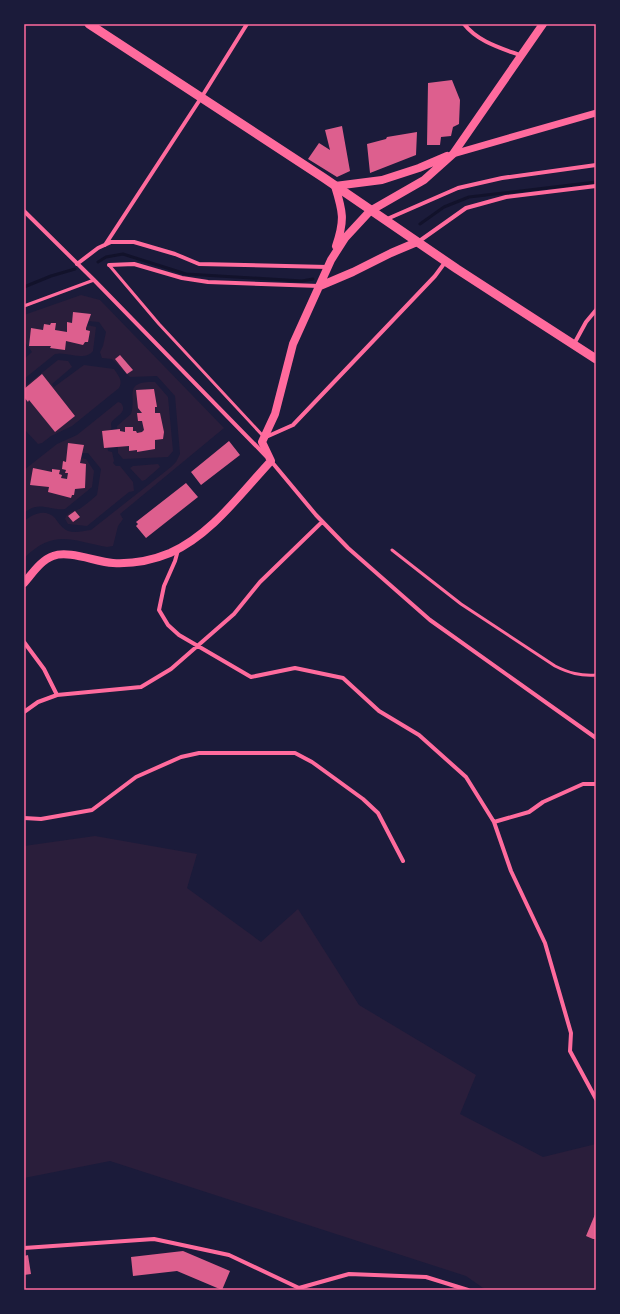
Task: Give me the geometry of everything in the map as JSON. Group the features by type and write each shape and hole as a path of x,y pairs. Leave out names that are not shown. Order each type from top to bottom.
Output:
{"main road":[{"path":"89,24 596,359"},
{"path":"330,264 345,238 370,210 424,180 453,154 544,24"},
{"path":"335,186 382,180 419,168 453,154"},
{"path":"24,583 47,558 54,555 62,554 113,563 122,563 146,560 178,548 212,523 271,461 262,442 275,414 293,344 330,264 343,227 342,210 335,186"},
{"path":"320,286 391,252 417,242"}],"street":[{"path":"105,244 201,98 247,24"},
{"path":"464,24 471,33 491,44 522,57"},
{"path":"453,154 596,112"},
{"path":"385,220 458,188 502,178 596,165"},
{"path":"417,242 466,208 506,197 596,186"},
{"path":"24,211 94,280 271,461 322,522 352,552 430,620 596,738"},
{"path":"77,264 105,244 111,242 134,242 175,254 199,264 330,264"},
{"path":"264,438 293,424 435,276 446,261"},
{"path":"109,265 134,264 182,278 208,282 320,286"},
{"path":"574,344 586,322 596,310"},
{"path":"24,712 38,702 57,695 141,687 171,669 196,645 234,614 260,582 322,522"},
{"path":"178,548 175,561 164,586 159,610 168,625 179,635 251,677 295,668 343,678 379,711 419,735 466,777 494,822 511,871 545,943 571,1033 570,1051 596,1100"},
{"path":"24,642 44,669 57,695"},
{"path":"24,818 41,819 92,810 136,777 187,756 199,753 295,754 312,762 363,799 378,813 403,860"},
{"path":"494,822 529,812 543,802 583,784 596,784"},
{"path":"24,1248 154,1239 230,1255 298,1289 349,1274 426,1277 468,1290"}],"lane":[{"path":"109,265 159,324 264,438"},
{"path":"24,306 94,280"},
{"path":"392,550 461,604 555,666 570,674 585,676 596,675"}],"shaded area":[{"path":"81,295 100,300 224,428 120,514 123,519 118,526 113,546 107,547 63,539 54,540 44,543 24,558 24,521 28,518 35,514 47,513 55,518 66,530 78,532 91,530 171,467 176,462 180,454 175,396 157,376 130,377 112,359 102,358 100,352 106,332 99,322 88,321 87,325 96,327 93,351 85,356 60,353 55,354 24,379 24,359 32,352 24,341 24,315"},
{"path":"58,360 68,361 72,367 52,384 54,387 84,365 114,369 120,378 121,383 119,388 72,426 38,444 24,429 24,387"},
{"path":"145,382 155,382 168,397 173,451 168,457 123,459 118,453 117,426 131,414 134,387"},
{"path":"118,402 121,403 123,409 111,423 112,436 107,437 108,451 112,452 113,463 116,466 120,466 133,482 134,491 129,492 87,526 68,524 65,519 68,514 81,508 97,495 101,469 88,453 82,453 81,458 86,459 94,471 92,487 65,509 35,507 24,513 24,470 57,444 77,435"},
{"path":"158,464 160,467 142,481 130,468 133,466"},
{"path":"95,836 197,854 187,888 261,942 298,909 359,1005 476,1075 460,1114 543,1157 596,1144 596,1290 486,1290 466,1276 110,1161 24,1178 24,846"}],"building":[{"path":"452,80 460,100 459,124 453,127 451,136 441,137 440,145 427,145 428,83"},
{"path":"342,126 350,171 337,177 308,159 319,143 330,150 325,130"},
{"path":"417,132 416,155 370,173 367,144 386,139 387,137"},
{"path":"73,312 91,314 86,328 86,330 90,331 88,342 85,342 83,345 66,341 65,350 50,348 51,346 29,346 31,328 43,330 44,324 50,325 51,323 56,323 55,330 67,332 67,322 72,323"},
{"path":"120,355 133,370 127,374 115,359"},
{"path":"42,374 75,416 55,432 29,400 28,402 24,397 24,389"},
{"path":"154,389 157,407 155,407 155,413 160,413 164,432 163,439 155,440 155,449 137,452 137,450 129,451 129,446 104,448 102,431 120,429 120,431 125,432 125,427 133,427 133,431 136,431 137,433 144,430 142,421 138,421 137,413 142,413 138,408 136,390"},
{"path":"229,441 240,455 201,485 191,472"},
{"path":"68,443 84,445 80,463 86,464 85,488 75,489 74,495 72,495 71,498 48,492 49,487 30,485 33,468 52,472 52,469 60,470 59,474 62,475 61,478 67,479 68,473 65,473 66,470 62,469 63,461 66,462"},
{"path":"186,483 198,497 146,538 136,526 138,524 136,522"},
{"path":"75,511 80,517 73,522 68,516"},
{"path":"596,1212 596,1239 593,1239 586,1236"},
{"path":"183,1251 230,1271 222,1290 177,1271 133,1276 131,1257"},
{"path":"28,1255 31,1274 24,1275 24,1256"}],"waterway":[{"path":"420,224 444,207 469,197 596,182"},
{"path":"98,262 106,257 123,254 186,274 302,281 313,279"},
{"path":"24,287 51,276 75,269"}]}
